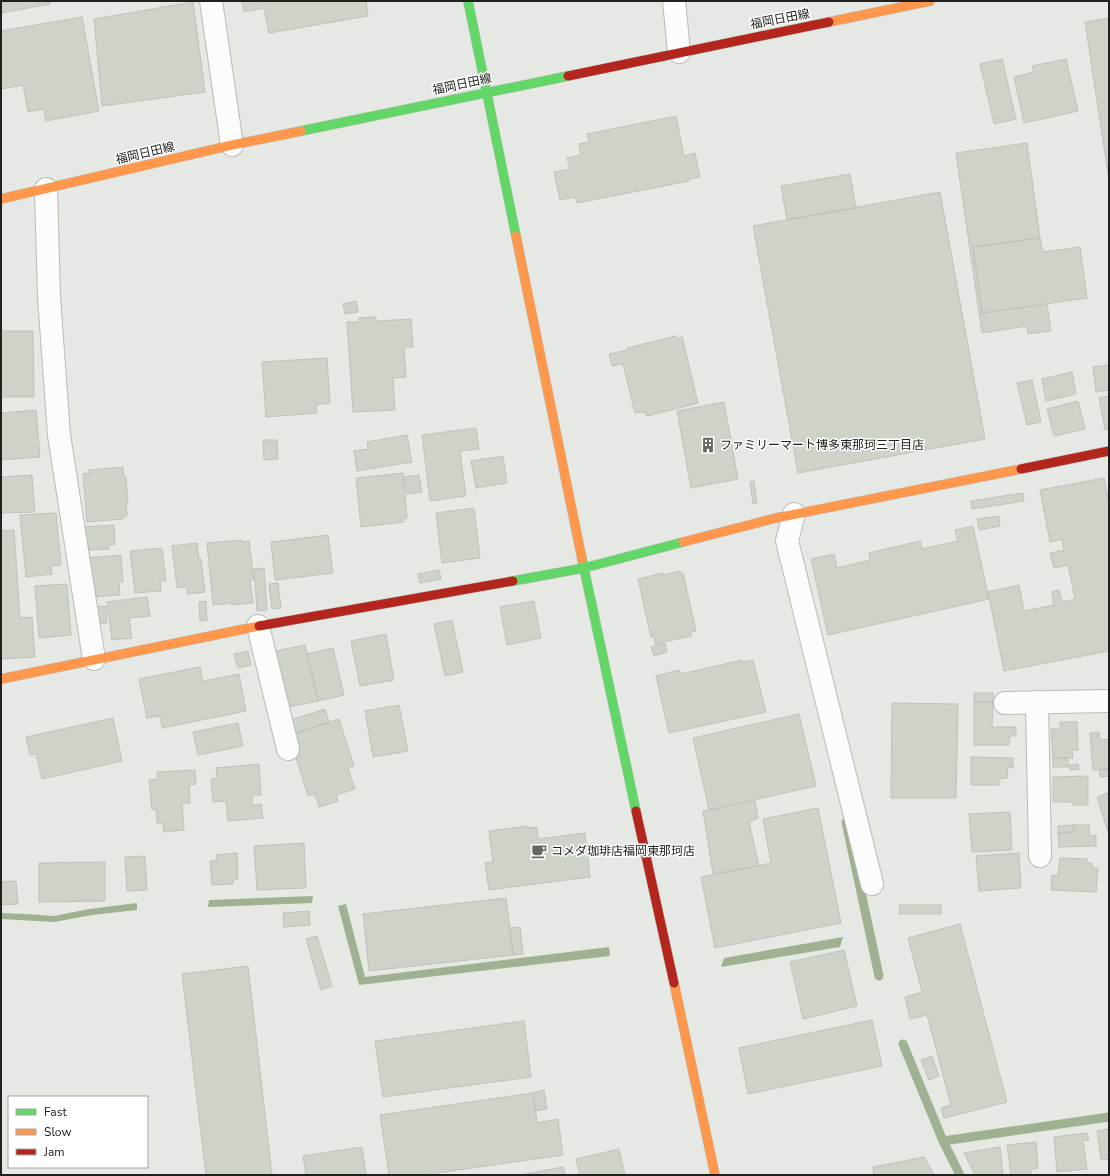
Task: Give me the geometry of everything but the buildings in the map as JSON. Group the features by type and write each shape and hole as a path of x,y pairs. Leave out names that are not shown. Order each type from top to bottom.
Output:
{"street":[{"path":"212,1 232,145"},
{"path":"468,1 584,568 715,1175"},
{"path":"674,1 680,52"},
{"name":"福岡日田線","path":"1,199 232,145 930,1"},
{"path":"46,189 50,296 59,435 94,659"},
{"path":"1,679 258,626 584,568 794,514 1109,451"},
{"path":"794,514 787,541 872,884"},
{"path":"258,626 288,750"},
{"path":"1005,703 1109,701"},
{"path":"1037,702 1040,856"}],"shaded area":[{"path":"313,896 312,903 208,907 209,900"},
{"path":"137,903 137,910 92,915 54,922 1,919 1,913 54,916 89,909"},
{"path":"346,904 365,977 609,947 610,956 359,985 338,906"},
{"path":"843,937 840,947 721,967 724,958"}],"waterway":[{"path":"846,822 879,976"},
{"path":"903,1044 943,1141 960,1175"},
{"path":"943,1141 1109,1117"}],"traffic: fast":[{"path":"468,1 516,236"},
{"path":"301,131 568,76"},
{"path":"513,581 584,568 683,542"},
{"path":"582,559 636,811"}],"traffic: slow":[{"path":"829,22 930,1"},
{"path":"1,199 232,145 301,131"},
{"path":"516,236 582,559"},
{"path":"683,542 776,518 1021,469"},
{"path":"1,679 259,626"},
{"path":"674,983 715,1175"}],"traffic: jam":[{"path":"568,76 829,22"},
{"path":"1021,469 1109,451"},
{"path":"259,626 513,581"},
{"path":"636,811 674,983"}],"place":[{"name":"ファミリーマート博多東那珂三丁目店","path":"708,445"},
{"name":"コメダ珈琲店福岡東那珂店","path":"539,851"}]}
